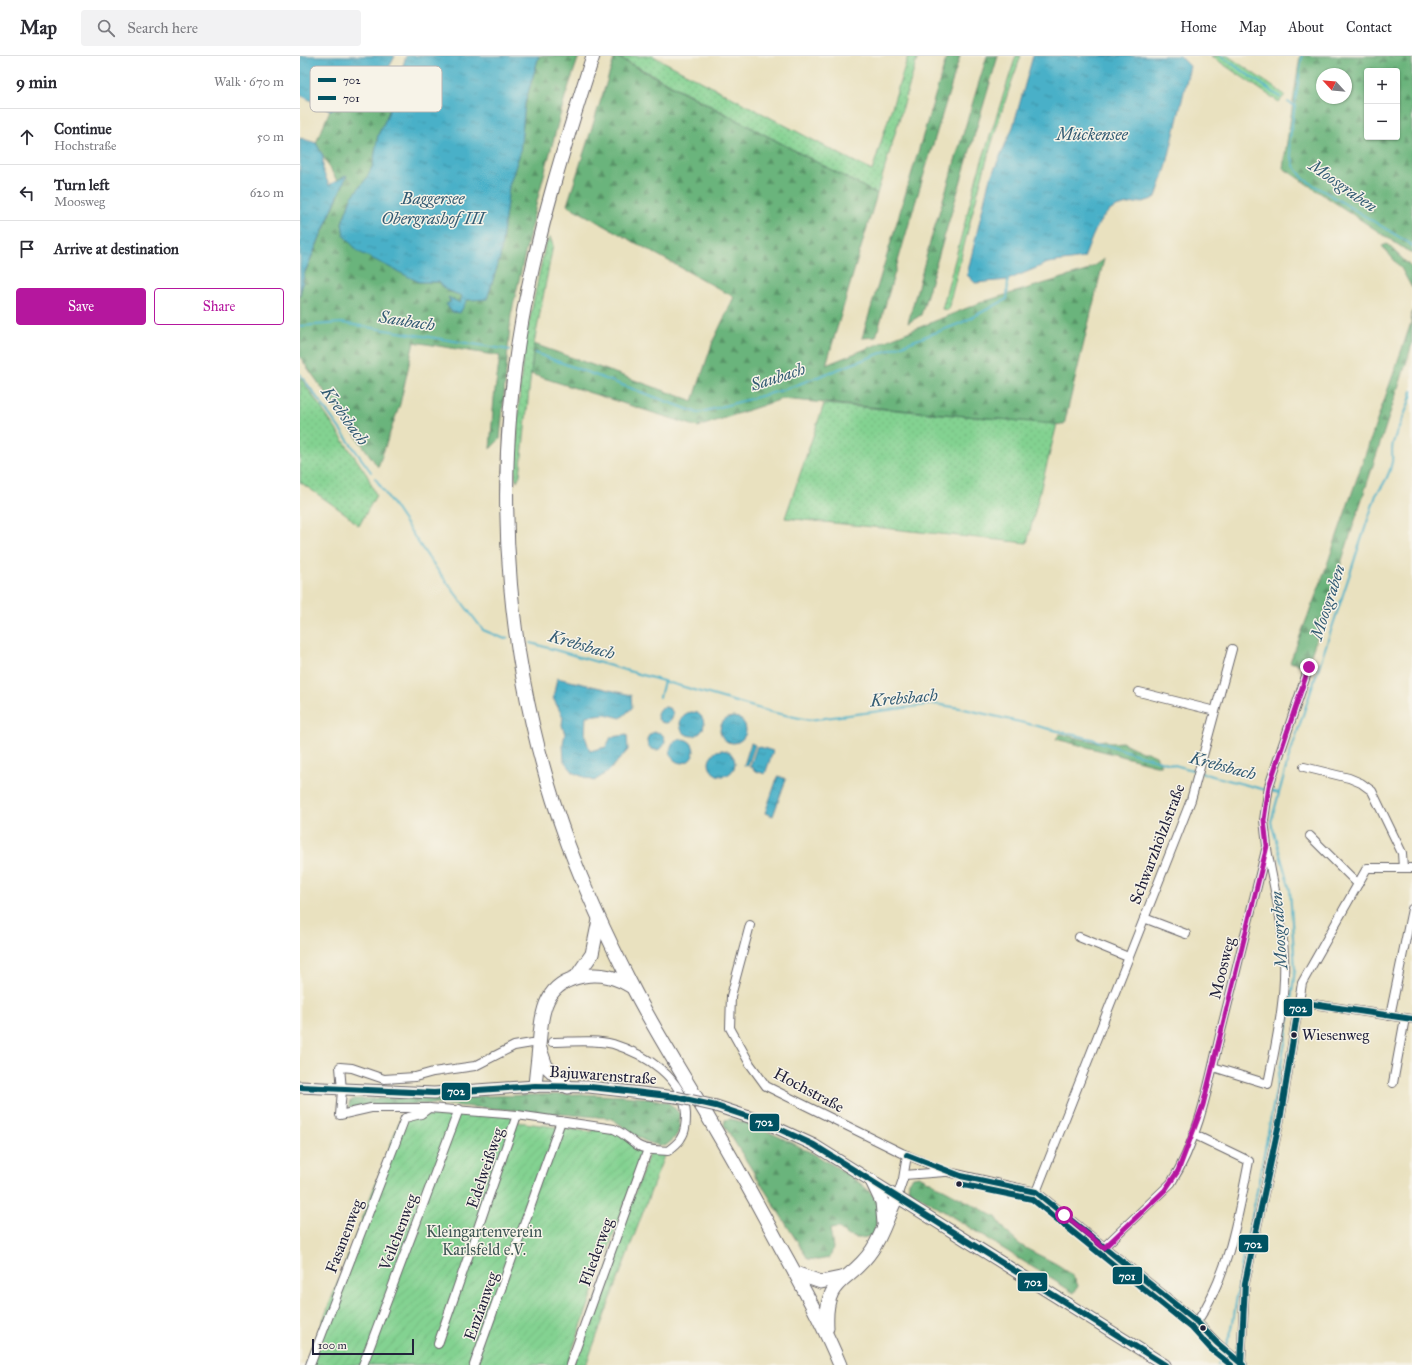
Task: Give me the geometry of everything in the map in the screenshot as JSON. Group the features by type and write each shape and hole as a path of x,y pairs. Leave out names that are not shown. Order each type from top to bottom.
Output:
{"highway":[{"path":"593,56 550,194 534,258 521,321 512,389 507,468 508,562 523,678 548,785 563,829 599,920 632,987 659,1036 728,1150 795,1273 840,1365"},
{"path":"576,977 592,954 599,920"},
{"path":"534,1086 535,1044 540,1019 548,999 564,982 576,977 590,975 610,976 632,987"},
{"path":"535,1044 546,1066 568,1086"},
{"path":"872,1181 882,1202 884,1224"},
{"path":"827,1336 826,1310 828,1299 834,1288 861,1264 873,1250 897,1197"},
{"path":"795,1273 821,1282 845,1277"}],"main road":[{"name":"Bajuwarenstraße","path":"300,1087 434,1093 534,1086 568,1086 676,1097 716,1106 764,1122 814,1145 1165,1365"}],"street":[{"name":"Schwarzhölzlstraße","path":"1036,1192 1191,800 1232,649"},
{"name":"Moosweg","path":"1104,1248 1171,1183 1178,1171 1193,1134 1213,1067 1267,846 1264,820 1268,791 1309,667"},
{"path":"1139,692 1215,711"},
{"path":"1242,1364 1245,1283 1281,1114 1302,983 1367,868 1408,868 1372,792 1350,778 1304,767"},
{"path":"1310,836 1358,884"},
{"path":"1213,1067 1268,1084 1279,1030 1284,957 1279,910 1267,846"},
{"path":"1261,869 1272,869"},
{"path":"1390,1016 1412,908"},
{"name":"Schwarzhölzlstraße","path":"1144,918 1186,934"},
{"name":"Hochstraße","path":"750,925 731,996 730,1028 750,1064 766,1086 907,1155 948,1172 1036,1192 1197,1322 1217,1343 1242,1364"},
{"path":"1079,937 1128,957"},
{"path":"1299,1002 1408,1019 1394,1083"},
{"path":"535,1044 514,1046 503,1050 475,1066 433,1072 415,1077 384,1079 352,1068 340,1067 342,1090 340,1115 372,1108 459,1109 517,1115 614,1129 626,1134 637,1145 648,1149 668,1151 681,1138 686,1124 685,1104 673,1081 655,1065 632,1051 612,1044 594,1041 552,1042"},
{"name":"Fasanenweg","path":"310,1365 405,1118 421,1114 429,1108"},
{"name":"Veilchenweg","path":"363,1365 459,1109"},
{"name":"Edelweißweg","path":"438,1344 517,1115"},
{"name":"Enzianweg","path":"474,1365 561,1121"},
{"path":"1193,1134 1249,1161 1230,1248 1220,1279 1209,1304 1197,1322"},
{"name":"Fliederweg","path":"570,1365 648,1149"},
{"path":"897,1197 904,1175 907,1155"},
{"path":"904,1175 948,1172"}],"green space":[{"path":"539,56 579,56 565,97 537,201 511,315 500,439 490,449 494,398 500,356 414,342 400,404 378,467 300,357 300,295 304,275 347,176 337,181 316,143 329,112 389,112 378,135 373,165 366,179 351,198 342,223 344,236 419,282 439,282 446,290 462,296 460,303 449,298 452,312 466,300 487,299 500,258 509,186 520,153 525,103"},
{"path":"615,56 877,194 826,365 982,302 1086,271 1104,259 1064,425 782,399 698,427 531,374 534,344 693,401 713,341 734,297 567,205"},
{"path":"617,56 653,56 872,171 908,56 918,56 877,194"},
{"path":"947,56 960,56 876,337 862,338"},
{"path":"987,56 998,56 921,315 908,323 931,239"},
{"path":"1016,56 1021,56 999,118 972,214 948,310 942,309 978,173"},
{"path":"1211,56 1228,56 1285,95 1279,102"},
{"path":"1300,56 1412,56 1412,254 1283,168"},
{"path":"550,237 553,245 534,344 520,475 517,481 515,476 520,386 525,342 545,246"},
{"path":"1387,244 1412,268 1412,288 1401,268 1382,246"},
{"path":"1412,311 1412,343 1408,358 1312,652 1306,667 1290,662 1321,582 1411,323"},
{"path":"300,377 367,475 376,495 359,526 346,514 300,482"},
{"path":"824,404 1057,424 1027,543 785,518"},
{"path":"1060,734 1095,742 1105,740 1111,743 1122,742 1142,752 1147,752 1156,756 1161,765 1156,765 1056,739"},
{"path":"580,1094 647,1098 666,1102 680,1114 678,1133 665,1146 648,1142 636,1136 610,1118 436,1104 373,1105 349,1108 349,1102 354,1099"},
{"name":"Kleingartenverein Karlsfeld e.V.","path":"432,1109 519,1117 518,1122 592,1132 594,1127 614,1131 644,1150 567,1365 306,1365 402,1115"},
{"path":"730,1119 750,1124 785,1139 843,1171 860,1183 872,1194 878,1204 878,1216 874,1234 864,1238 855,1238 847,1235 839,1228 830,1229 833,1248 830,1258 818,1260 808,1259 724,1125 725,1120"},
{"path":"650,1151 665,1153 586,1365 573,1365"},
{"path":"919,1176 996,1217 1018,1243 1068,1272 1078,1286 1074,1293 908,1189 909,1182 913,1177"}],"water":[{"path":"300,56 395,56 390,66 310,66 310,100 300,95"},
{"name":"Baggersee Obergrashof III","path":"406,56 539,56 525,103 520,153 509,186 500,258 487,299 467,300 460,313 452,312 446,304 451,302 448,297 460,303 462,296 446,290 439,282 419,282 359,252 344,236 342,223 351,198 366,179 373,165 378,135 389,112 442,112 442,66 403,66"},
{"name":"Mückensee","path":"1033,56 1180,56 1190,66 1166,168 1156,197 1151,200 1119,206 1108,212 1095,230 1084,258 1048,263 1008,280 975,283 967,275 989,181 1013,127"},
{"path":"300,138 316,143 323,156 323,171 329,185 347,175 304,274 300,295"},
{"path":"557,678 631,695 632,708 621,718 605,714 586,716 585,736 590,751 606,747 611,737 627,735 628,750 608,772 594,781 574,773 564,761 563,744 565,734 562,725 563,717 553,698"},
{"path":"662,707 668,707 673,712 671,721 668,723 662,723 657,718 657,712"},
{"path":"692,712 700,716 704,724 700,732 692,736 684,732 680,724 684,716"},
{"path":"733,717 742,721 746,730 742,739 733,743 724,739 720,730 724,721"},
{"path":"656,732 662,735 665,741 662,747 656,750 650,747 647,741 650,735"},
{"path":"682,739 690,743 694,751 690,759 682,763 674,759 670,751 674,743"},
{"path":"751,743 755,745 748,766 744,765"},
{"path":"757,746 773,751 765,774 753,770 754,768 750,767"},
{"path":"722,750 731,754 735,763 731,772 722,776 713,772 709,763 713,754"},
{"path":"778,776 786,779 773,816 765,813"}],"waterway":[{"path":"1221,56 1280,97"},
{"name":"Moosgraben","path":"1302,56 1289,144 1294,166 1304,179 1412,246"},
{"name":"Moosgraben","path":"1288,102 1295,107"},
{"name":"Saubach","path":"535,353 698,413 783,390 961,323 1007,299 1008,280"},
{"name":"Saubach","path":"300,326 342,323 510,350"},
{"name":"Krebsbach","path":"300,374 371,472"},
{"name":"Moosgraben","path":"1225,1347 1232,1329 1243,1256 1253,1212 1287,1032 1295,969 1290,890 1271,822 1289,757 1376,495 1384,484 1390,471 1393,443 1411,398 1412,391"},
{"name":"Krebsbach","path":"375,478 430,560 483,630 505,639 508,638"},
{"name":"Krebsbach","path":"531,643 771,712 809,720 935,704 960,708 1092,739 1132,753 1196,771"},
{"path":"660,697 664,681"},
{"name":"Krebsbach","path":"1201,773 1266,790"},
{"name":"Krebsbach","path":"1270,791 1279,793"},
{"name":"Moosgraben","path":"1218,1365 1223,1351"}],"transit line":[{"name":"702","path":"1241,1363 1245,1283 1281,1114 1299,1002 1412,1019"},
{"name":"702","path":"300,1087 434,1093 535,1086 589,1087 676,1097 716,1106 764,1122 814,1145 1165,1365"},
{"name":"702","path":"907,1155 961,1176 1036,1192 1197,1322 1217,1343 1243,1365"},
{"name":"701","path":"959,1184 1032,1199 1192,1328 1211,1349 1231,1365"}],"place":[{"name":"Wiesenweg","path":"1294,1035"}],"route":[{"path":"1064,1215 1104,1248 1165,1190 1178,1171 1203,1105 1267,846 1264,820 1269,786 1309,667"}]}
